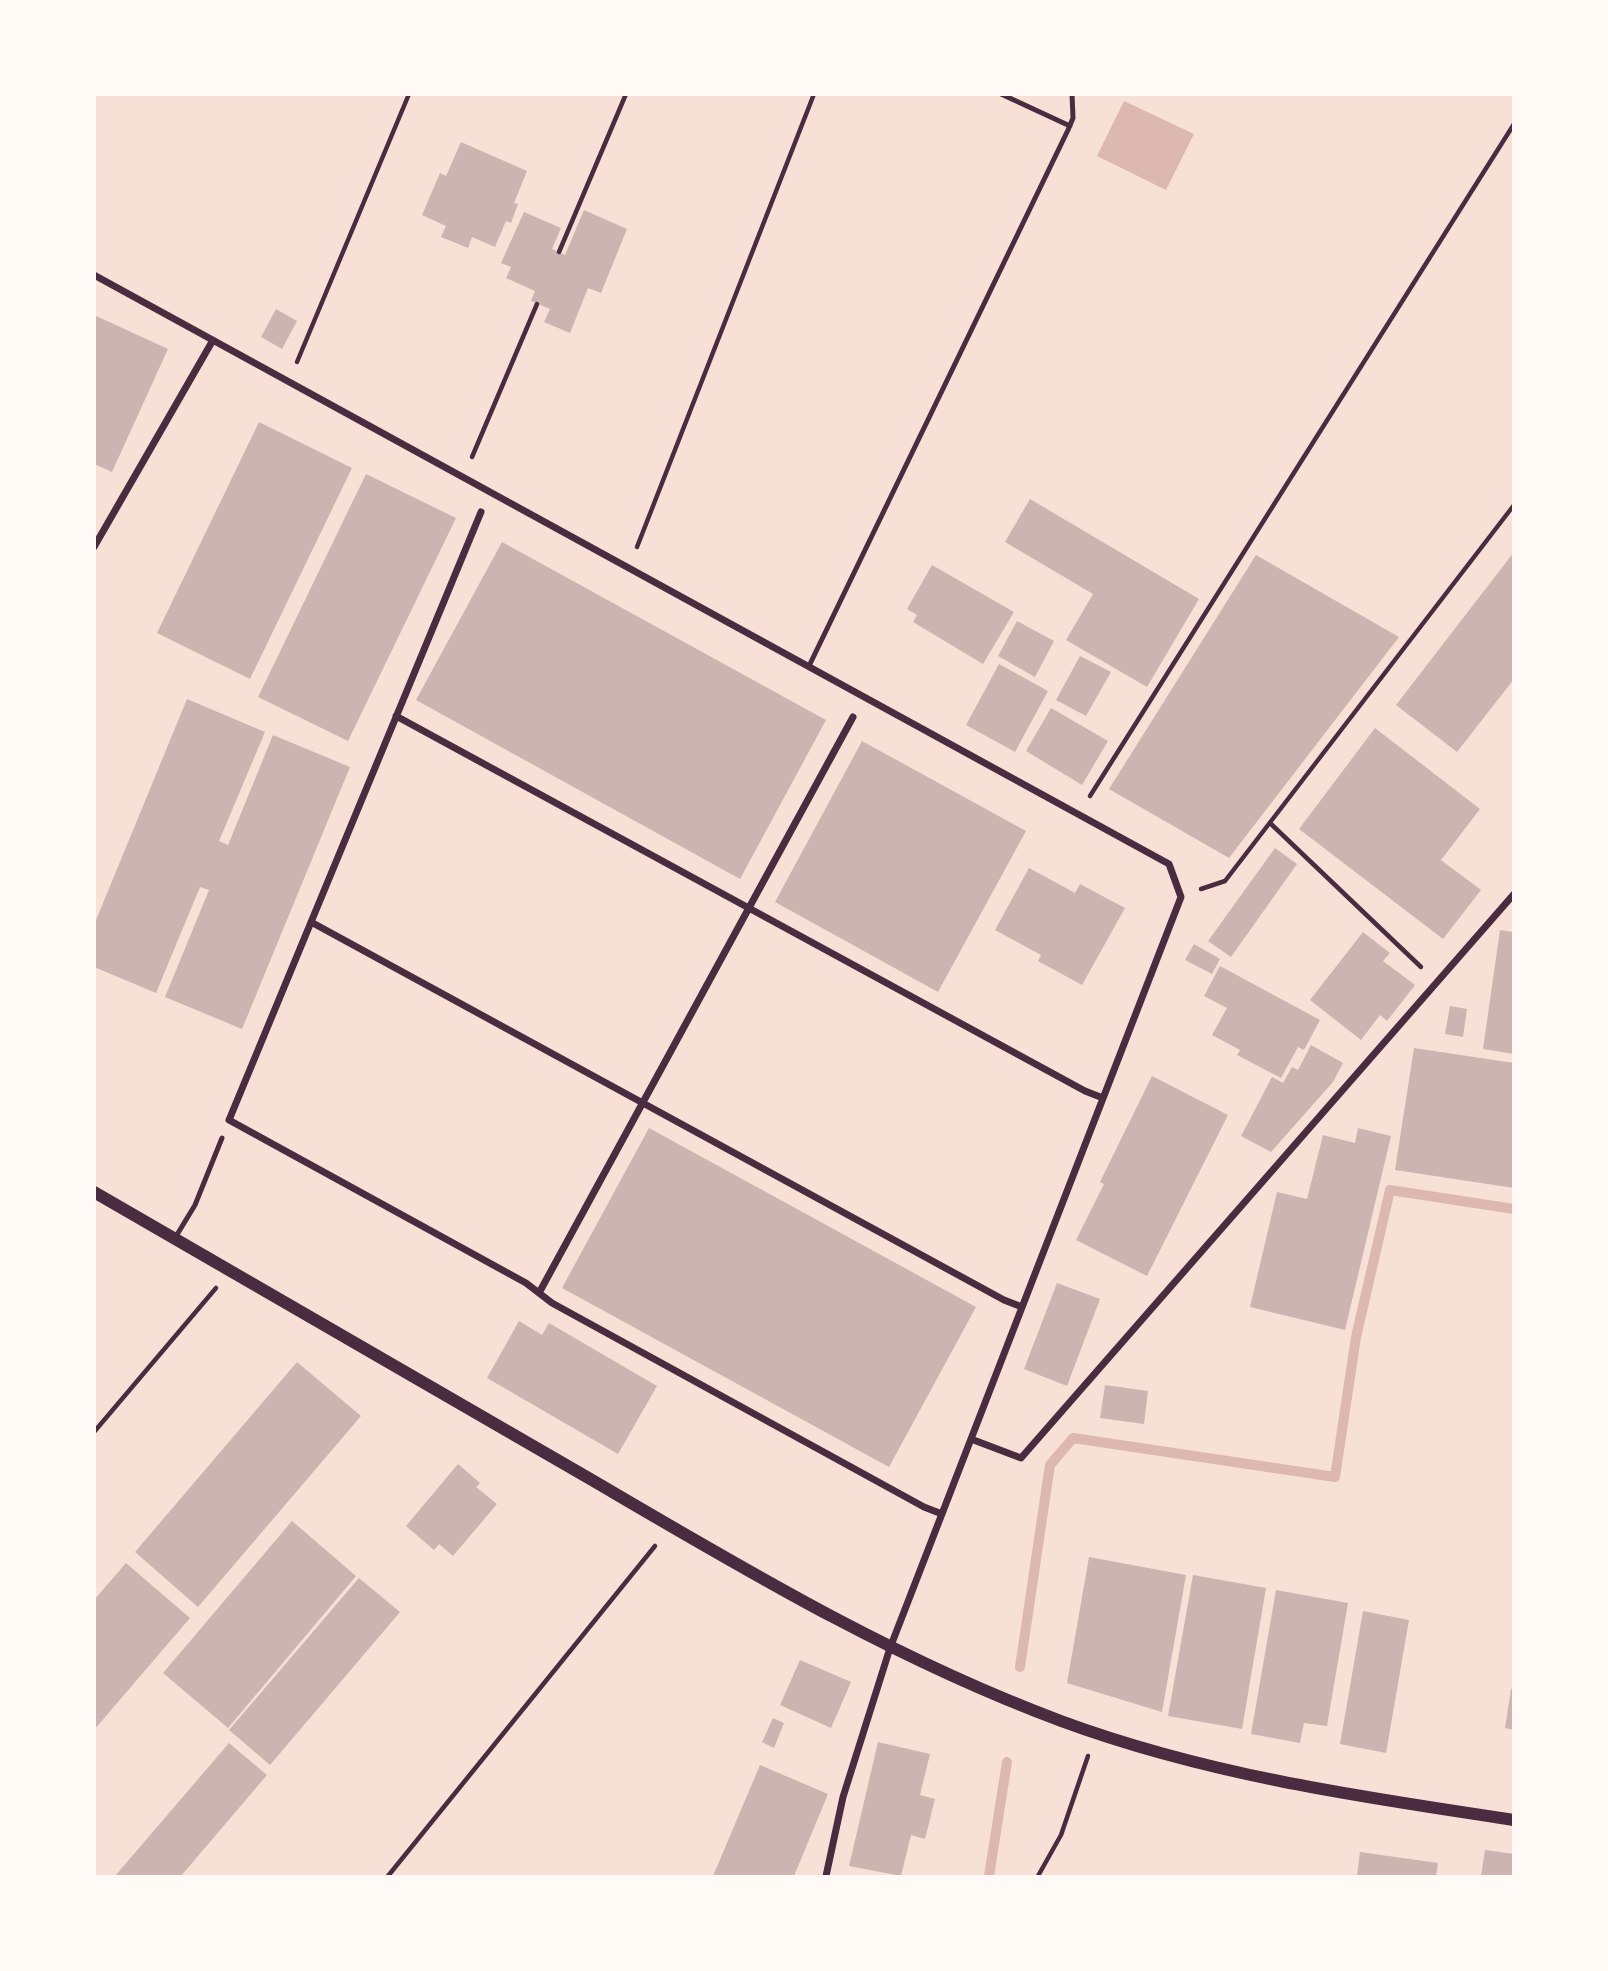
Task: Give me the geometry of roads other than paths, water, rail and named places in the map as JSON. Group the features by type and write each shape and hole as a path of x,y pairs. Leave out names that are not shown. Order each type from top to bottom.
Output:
{"street":[{"path":"94,275 1169,864 1181,897 890,1648 843,1797 826,1877"},
{"path":"94,547 214,340"},
{"path":"481,512 229,1120 526,1283 552,1303 924,1507 942,1514"},
{"path":"397,716 1085,1091 1103,1098"},
{"path":"539,1293 853,716"},
{"path":"971,1438 1021,1458 1514,894"},
{"path":"311,922 1004,1300 1022,1307"},
{"path":"94,1192 795,1598 890,1648 996,1696 1096,1732 1195,1762 1279,1783 1514,1820"}],"lane":[{"path":"1001,94 1070,126"},
{"path":"809,666 1070,126 1073,118 1072,94"},
{"path":"175,1238 195,1205 222,1138"}],"waterway":[{"path":"1020,1667 1050,1465 1073,1438 1335,1477 1356,1337 1390,1190 1514,1209"},
{"path":"989,1876 1007,1762"}]}
